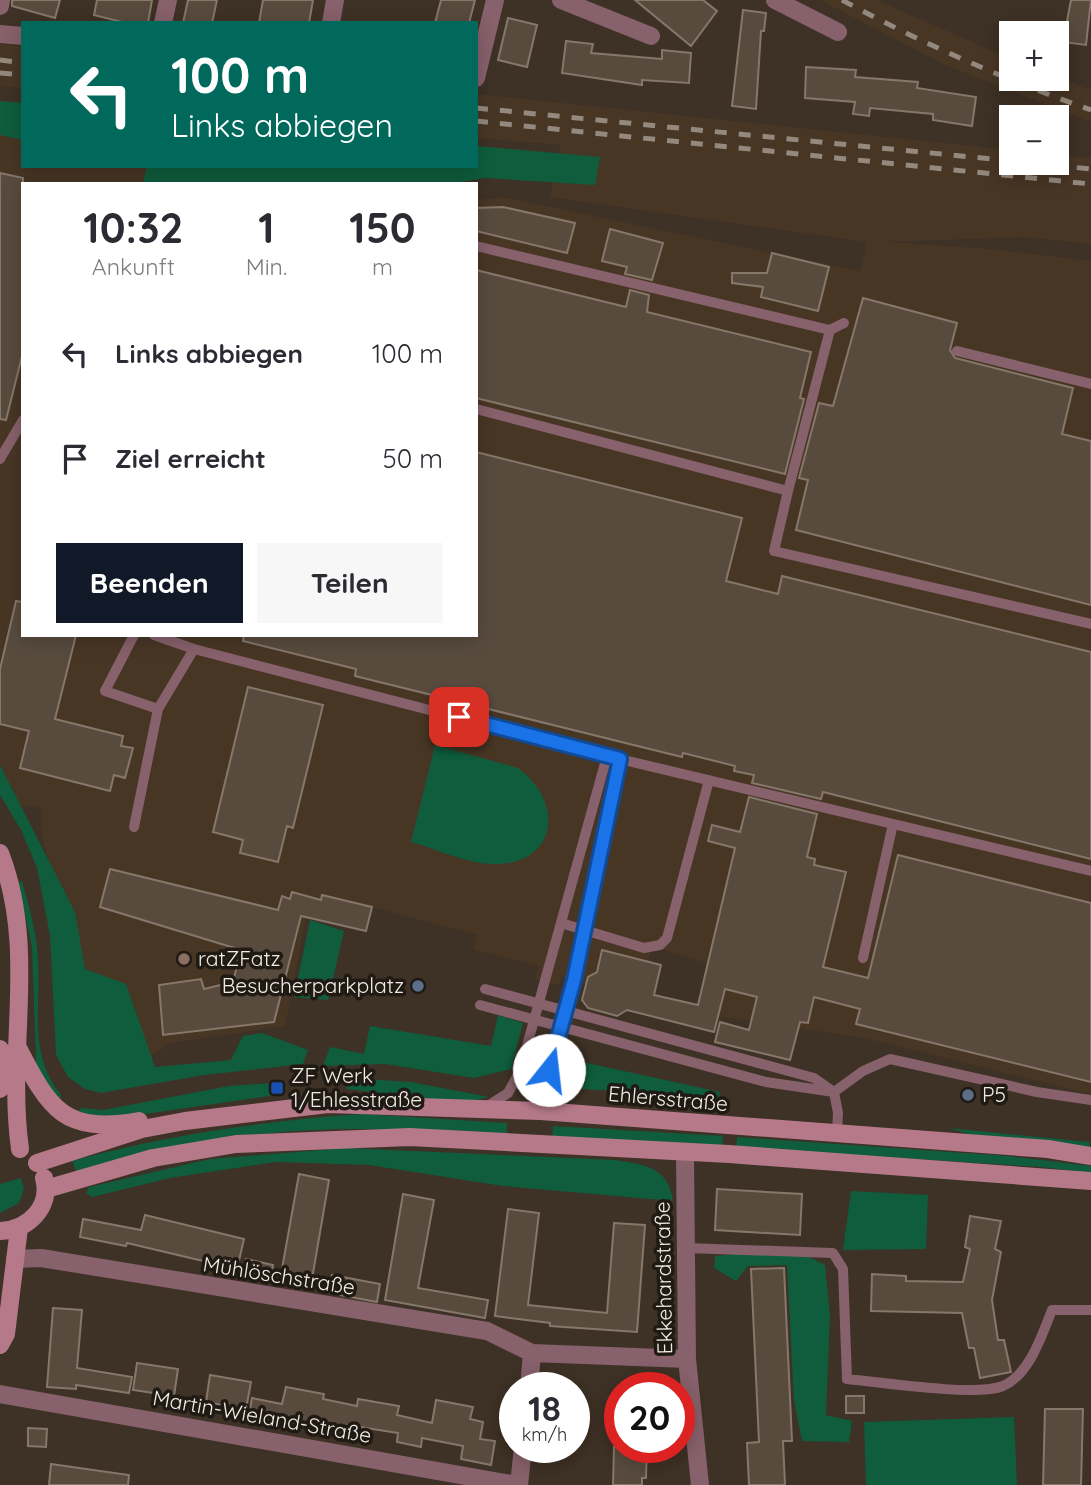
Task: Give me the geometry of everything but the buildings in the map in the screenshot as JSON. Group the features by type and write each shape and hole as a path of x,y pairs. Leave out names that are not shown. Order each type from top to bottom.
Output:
{"street":[{"path":"0,6 1,0"},
{"path":"163,21 168,0"},
{"path":"331,21 335,0"},
{"path":"478,70 495,0"},
{"path":"561,0 651,36"},
{"path":"775,0 838,32"},
{"path":"0,34 21,36"},
{"path":"0,853 18,914 20,1001 0,1089"},
{"path":"9,1049 39,1089 64,1115 89,1126 119,1125 252,1102 312,1105"},
{"path":"9,1049 20,1149"},
{"name":"Ehlersstraße","path":"37,1163 142,1129 312,1105 541,1111 1048,1149 1091,1156"},
{"path":"46,1189 153,1158 236,1144 320,1138 410,1137 685,1154 729,1154 1091,1181"},
{"path":"0,1146 20,1149 37,1163 46,1189 44,1201 34,1218 19,1228 0,1231"},
{"name":"Ekkehardstraße","path":"685,1154 687,1359 700,1485"},
{"path":"0,1346 6,1334 19,1228"},
{"name":"Mühlöschstraße","path":"15,1259 41,1258 487,1331 532,1353"},
{"path":"530,1372 532,1353 687,1359"},
{"name":"Martin-Wieland-Straße","path":"0,1394 518,1485"},
{"path":"518,1485 521,1463"}],"lane":[{"path":"478,246 830,330 844,323"},
{"path":"830,330 774,551 1091,624"},
{"path":"957,351 1091,384"},
{"path":"478,410 788,491"},
{"path":"0,459 21,423"},
{"path":"133,637 105,691 158,709"},
{"path":"169,637 194,649 607,756 1091,871"},
{"path":"134,827 158,709 194,649"},
{"path":"483,1109 508,1093 520,1071 607,756"},
{"path":"541,1111 585,930 620,759"},
{"path":"561,923 644,947 660,945 667,938 709,780"},
{"path":"863,958 893,824"},
{"path":"485,989 814,1078 834,1092 838,1113 837,1133"},
{"path":"480,1005 766,1082 834,1092 863,1071 890,1059 1037,1092 1091,1100"},
{"path":"686,1248 833,1253 843,1269 847,1379 953,1390 1002,1386 1020,1373 1037,1347 1052,1310 1091,1310"}],"shaded area":[{"path":"820,0 877,0 999,54 999,86 945,65"},
{"path":"0,44 21,47 21,88 0,86"},
{"path":"1069,82 1091,90 1091,122 1069,113 1069,105 1047,105 1012,91 1069,91"},
{"path":"478,94 999,149 999,175 1069,175 1069,156 1091,158 1091,244 1024,237 885,242 991,249 1091,261 1091,1094 864,1038 703,1014 711,985 703,984 707,963 660,949 651,950 648,962 606,951 601,954 597,972 588,977 587,983 561,976 559,985 535,979 539,966 474,950 477,935 372,907 366,931 306,917 285,1026 171,1043 139,1064 101,1076 42,836 40,806 13,806 16,791 0,775 0,124 21,126 21,168 375,168 406,182 21,182 21,637 478,637 478,200 502,197 860,271 867,242 550,197 561,145 478,138"}],"green space":[{"path":"0,101 21,103 21,140 0,135"},
{"path":"478,146 600,157 595,185 486,178 459,182 143,182 147,168 478,168"},
{"path":"435,745 518,768 534,783 544,799 548,815 547,831 541,845 529,856 511,862 489,864 411,842"},
{"path":"0,765 75,912 85,969 126,984 155,1067 231,1060 243,1036 262,1033 308,1050 303,1064 204,1075 101,1093 85,1089 68,1077 56,1055 50,935 37,868 21,830 0,795"},
{"path":"22,881 37,951 40,1048 44,1064 61,1095 60,1100 41,1077 36,1062 32,947 18,883"},
{"path":"310,920 344,931 328,1000 294,997"},
{"path":"498,1015 523,1023 511,1069 474,1078 385,1064 323,1066 330,1047 364,1054 370,1026 491,1046"},
{"path":"578,1061 720,1092 719,1098 582,1089"},
{"path":"347,1078 411,1082 489,1097 464,1103 346,1089"},
{"path":"283,1082 283,1094 103,1120 78,1111 81,1108 103,1110 229,1086"},
{"path":"361,1114 507,1123 507,1135 386,1129 313,1130 194,1144 76,1171 72,1161 215,1130"},
{"path":"553,1126 723,1136 722,1147 552,1139"},
{"path":"949,1128 1089,1142 1091,1151 984,1139"},
{"path":"737,1137 1008,1156 1091,1166 1091,1173 1041,1167 736,1148"},
{"path":"345,1148 615,1160 653,1169 666,1181 673,1201 503,1186 369,1165 276,1162 170,1178 92,1197 86,1193 89,1187 210,1159"},
{"path":"21,1178 24,1189 19,1203 0,1213 0,1184"},
{"path":"851,1191 928,1195 926,1249 843,1250"},
{"path":"746,1253 807,1256 825,1265 830,1315 826,1415 852,1421 849,1442 802,1441 794,1400 787,1265 748,1266 736,1281 714,1268 715,1256"},
{"path":"1014,1417 1017,1485 866,1485 864,1422"}],"railway":[{"path":"842,0 964,60 1091,110"},
{"path":"0,60 21,63"},
{"path":"0,73 21,75"},
{"path":"478,108 999,160"},
{"path":"478,121 1091,184"},
{"path":"1069,167 1091,169"}],"place":[{"name":"ratZFatz","path":"184,959"},
{"name":"Besucherparkplatz","path":"418,986"},
{"name":"ZF Werk 1/Ehlesstraße","path":"277,1088"},
{"name":"P5","path":"968,1095"}],"route":[{"path":"459,717 620,759 574,980 549,1070"}]}
